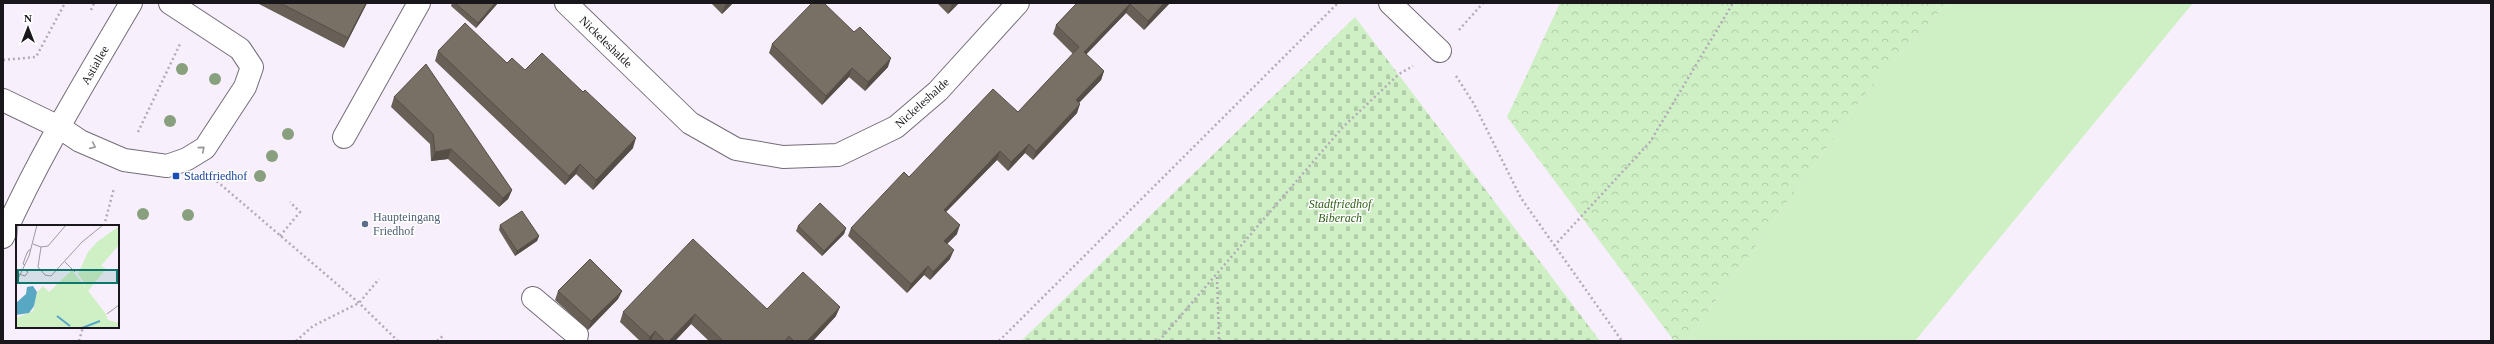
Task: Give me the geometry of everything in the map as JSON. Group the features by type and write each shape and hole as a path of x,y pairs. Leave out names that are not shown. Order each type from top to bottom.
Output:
{"street":[{"name":"Astiallee","path":"3,237 19,200 59,127 131,3"},
{"path":"3,100 59,127 80,140 124,160 167,166 187,159 204,148 245,87 252,67 240,49 170,3"},
{"path":"344,137 419,3"},
{"name":"Nickeleshalde","path":"567,3 690,123 736,149 783,157 838,155 896,127 938,91 1018,3"},
{"path":"1390,3 1440,51"},
{"path":"533,298 577,335"}],"path":[{"path":"3,60 36,56 66,3"},
{"path":"999,341 1338,3"},
{"path":"1159,341 1217,276 1343,127 1399,74 1440,51 1484,3"},
{"path":"1554,246 1650,142 1733,3"},
{"path":"104,225 109,203 124,160 171,60 195,19"},
{"path":"1440,51 1474,104 1521,198 1622,341"},
{"path":"187,159 221,184 359,303 398,341"},
{"path":"280,236 300,212 290,202"},
{"path":"1217,276 1220,341"},
{"path":"296,341 313,326 359,303 380,279"},
{"path":"79,341 83,328"},
{"path":"437,341 444,335"}],"green space":[{"path":"1560,3 1947,3 1866,93 1687,341 1674,341 1507,117"},
{"path":"1947,3 2193,3 1915,341 1687,341 1866,93"},
{"name":"Stadtfriedhof Biberach","path":"1355,17 1600,341 1021,341"}],"building":[{"path":"280,3 366,3 348,38"},
{"path":"455,3 495,3 478,23"},
{"path":"812,3 824,3 854,32 860,27 891,58 868,82 852,68 826,96 772,44"},
{"path":"1077,3 1164,3 1148,21 1130,4 1084,52 1104,71 1076,100 1080,104 1036,151 1029,144 1011,162 1000,151 944,210 960,225 944,241 954,250 933,272 928,266 911,284 851,228 904,172 909,177 993,89 1018,112 1079,47 1056,25"},
{"path":"465,23 507,63 512,58 525,70 542,53 583,92 585,90 636,138 596,180 580,164 569,176 438,51"},
{"path":"426,64 512,190 503,198 451,149 435,152 433,134 394,97"},
{"path":"820,203 846,228 824,251 798,226"},
{"path":"522,211 539,236 517,251 500,225"},
{"path":"693,239 767,309 803,272 840,307 807,341 794,341 789,336 785,341 723,341 695,314 669,341 665,341 655,331 650,337 623,312"},
{"path":"590,259 622,291 591,321 558,291"}],"place":[{"name":"Stadtfriedhof","path":"176,176"},
{"name":"Haupteingang Friedhof","path":"365,224"}]}
